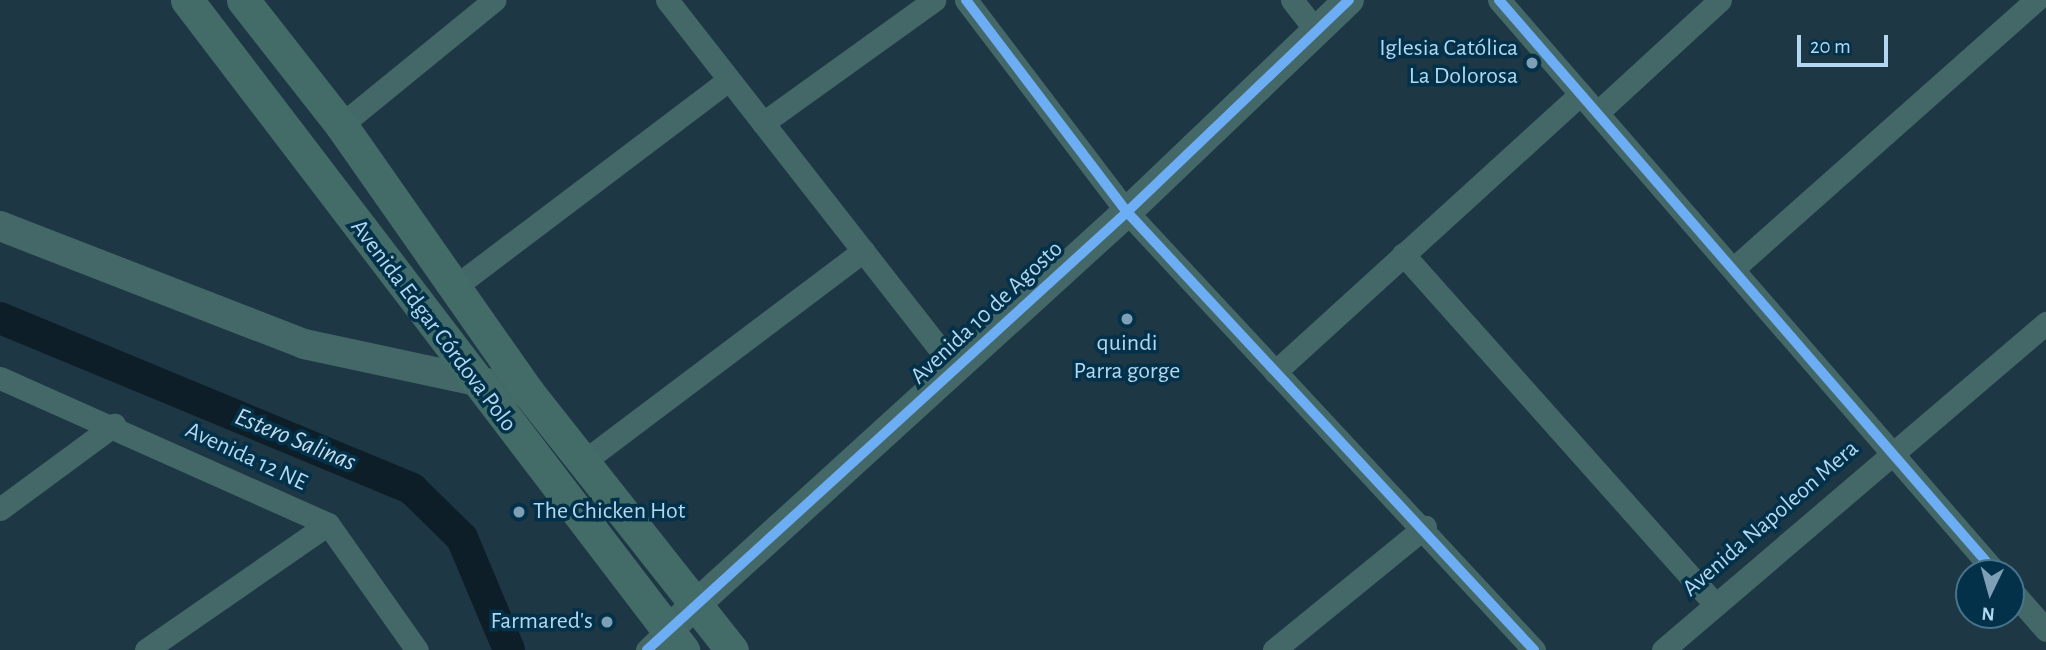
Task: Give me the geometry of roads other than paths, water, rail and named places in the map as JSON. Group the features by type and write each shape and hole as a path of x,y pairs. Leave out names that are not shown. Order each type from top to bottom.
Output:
{"main road":[{"name":"Avenida Edgar Córdova Polo","path":"187,0 666,643"},
{"name":"Avenida Edgar Córdova Polo","path":"243,0 341,125 528,392 587,459 732,650"}],"street":[{"path":"341,125 494,0"},
{"path":"667,0 956,370"},
{"path":"763,123 934,0"},
{"path":"966,0 1127,212 1275,372 1425,527 1534,650"},
{"path":"1292,0 1316,30"},
{"name":"Avenida 10 de Agosto","path":"666,643 699,605 1127,212 1349,0"},
{"path":"1499,0 1984,559"},
{"path":"1597,113 1720,0"},
{"path":"1733,270 2036,0"},
{"path":"456,286 728,80"},
{"path":"1275,372 1581,94"},
{"path":"0,226 304,344 528,392"},
{"path":"587,459 863,251"},
{"path":"1403,254 1714,603"},
{"name":"Avenida Napoleon Mera","path":"1663,650 1890,450 2046,323"},
{"name":"Avenida 12 NE","path":"0,378 114,425 328,524 417,650"},
{"path":"0,509 114,425"},
{"path":"161,646 328,524"},
{"path":"1274,650 1425,527"},
{"path":"2025,606 2046,630"}],"waterway":[{"name":"Estero Salinas","path":"0,318 412,489 462,538 509,650"}],"place":[{"name":"Iglesia Católica La Dolorosa","path":"1532,63"},
{"name":"quindi Parra gorge","path":"1127,319"},
{"name":"The Chicken Hot","path":"519,512"},
{"name":"Farmared's","path":"607,622"}]}
